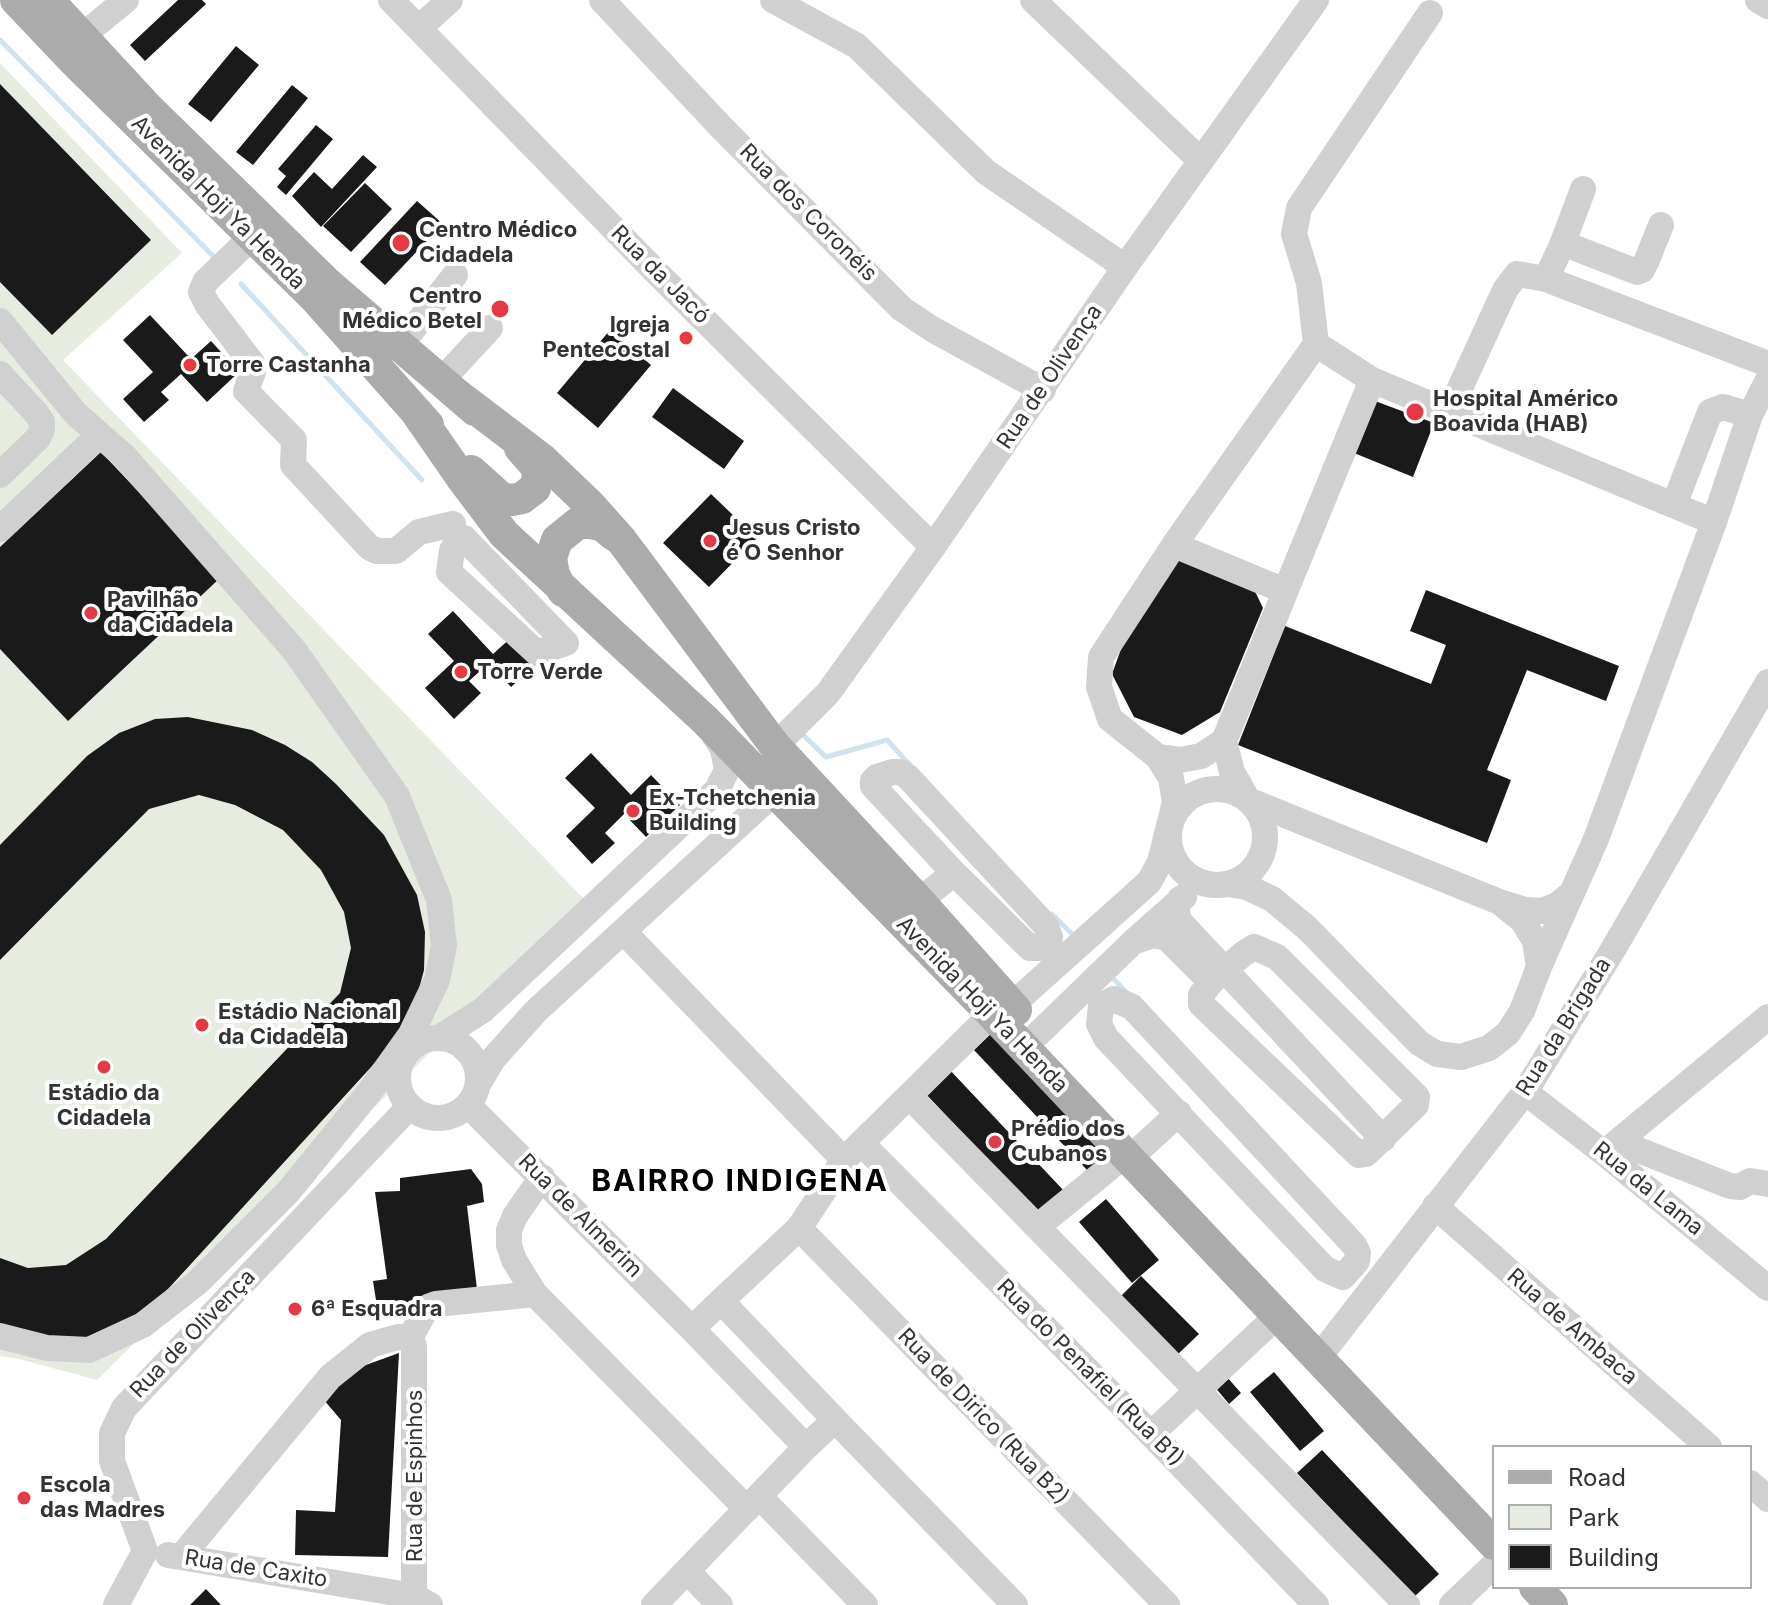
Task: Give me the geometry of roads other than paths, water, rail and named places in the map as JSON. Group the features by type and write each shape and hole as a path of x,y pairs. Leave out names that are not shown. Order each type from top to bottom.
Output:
{"main road":[{"name":"Avenida Hoji Ya Henda","path":"16,0 83,71 260,242 356,342 416,412 504,534 706,721 775,792 1002,1010 1492,1524"},
{"name":"Avenida Hoji Ya Henda","path":"48,0 81,37 328,284 399,347 543,460 571,486 622,541 775,746 919,901 1002,1010 1038,1034 1276,1317 1492,1542"},
{"path":"416,412 501,498 512,500 529,494 537,484 536,466 529,456 450,388"},
{"path":"563,591 554,575 551,558 557,540 568,529 578,523 591,523 603,526 622,541"},
{"path":"1537,1589 1552,1605"},
{"path":"1554,1589 1569,1605"}],"street":[{"path":"81,37 126,0"},
{"name":"Rua da Jacó","path":"391,0 656,272 933,547"},
{"path":"419,28 450,0"},
{"name":"Rua dos Coronéis","path":"602,0 721,127 902,309 1043,390"},
{"path":"773,0 857,46 986,172 1125,267"},
{"path":"1033,0 1201,161"},
{"name":"Rua de Olivença","path":"775,746 828,693 1043,390 1125,267 1316,0"},
{"path":"1758,0 1768,6"},
{"path":"692,1329 799,1228 852,1152 909,1096 1149,882 1160,862 1175,802 1171,778 1158,757 1110,719 1099,687 1101,657 1174,545 1316,344 1309,283 1294,234 1299,208 1430,13"},
{"path":"1546,279 1583,189"},
{"path":"1562,245 1637,272 1642,270 1661,225"},
{"path":"260,242 205,282 201,292 252,363 253,372 246,391 294,440 293,465 369,547 387,553 396,551 419,532 455,535 464,538 566,643 537,653 449,572 455,535 461,477"},
{"path":"1449,412 1505,290 1517,274 1546,279 1768,364"},
{"path":"399,347 455,275"},
{"path":"0,321 76,414 125,457 294,650 397,796 439,900 444,946 437,980 411,1034 371,1090 288,1192 198,1282 143,1325 89,1350 47,1348 0,1336"},
{"path":"450,388 490,328"},
{"path":"1316,344 1372,380 1714,522"},
{"path":"0,374 42,422 38,438 0,475"},
{"path":"1158,757 1180,760 1201,756 1224,741 1372,380"},
{"path":"1571,894 1557,905 1542,911 1525,910 1248,800 1234,791 1217,788 1199,791 1188,797 1176,810 1168,830 1169,848 1175,862 1187,875 1197,881 1247,887 1272,899 1307,928 1419,1043 1437,1054 1461,1057 1489,1048 1508,1033 1522,1011 1596,839 1714,522 1750,415 1768,380"},
{"path":"1674,505 1710,412 1723,407 1750,415"},
{"path":"0,529 99,435"},
{"path":"1174,545 1285,591"},
{"name":"Rua da Brigada","path":"1326,1348 1525,1092 1611,953 1768,682"},
{"path":"706,721 726,758 727,770 717,790 483,1010 439,1038 416,1044 407,1052 399,1068 400,1089 410,1106 433,1117 447,1116 473,1094 513,1035 775,792"},
{"path":"1038,1034 1180,899 1199,889 1241,879 1262,856 1266,840 1263,821 1232,772 1224,741"},
{"path":"893,772 901,772 908,777 1046,926 1050,937 1039,948 1030,948 954,873 888,805 873,786 873,781 893,772"},
{"path":"919,901 954,873"},
{"path":"1180,899 1176,908 1179,921 1218,976"},
{"path":"1502,903 1523,921 1535,941 1539,967"},
{"name":"Rua do Penafiel (Rua B1)","path":"624,932 1151,1434 1316,1605"},
{"path":"1133,942 1153,935 1167,938 1218,976 1383,1139"},
{"path":"1254,947 1277,957 1417,1097 1416,1105 1366,1154 1359,1155 1201,1004 1201,995 1218,976 1254,947"},
{"path":"1114,999 1132,1007 1354,1245 1358,1253 1357,1261 1343,1277 1325,1269 1179,1113 1106,1038 1099,1024 1101,1006 1114,999"},
{"path":"1611,1147 1768,1017"},
{"path":"439,1038 458,1043 474,1061 473,1094"},
{"name":"Rua da Lama","path":"1525,1092 1611,1147 1768,1288"},
{"name":"Rua de Almerim","path":"473,1094 542,1177 806,1447"},
{"path":"909,1096 1407,1605"},
{"name":"Rua de Olivença","path":"145,1551 112,1461 112,1433 124,1408 410,1106"},
{"path":"1037,1227 1179,1113"},
{"path":"1611,1147 1730,1186 1740,1187 1750,1181 1768,1184"},
{"path":"542,1177 509,1230 509,1245 514,1260 535,1294 865,1605"},
{"name":"Rua de Ambaca","path":"1435,1206 1707,1445"},
{"name":"Rua de Dirico (Rua B2)","path":"799,1228 1167,1605"},
{"path":"181,1557 330,1377 370,1345 398,1337 410,1338 428,1307 436,1304 535,1294"},
{"path":"721,1301 1015,1605"},
{"path":"1151,1434 1276,1317"},
{"name":"Rua de Espinhos","path":"410,1338 414,1346 422,1600"},
{"path":"654,1605 835,1420"},
{"path":"1752,1485 1768,1499"},
{"path":"116,1605 145,1551"},
{"name":"Rua de Caxito","path":"145,1551 422,1600"},
{"path":"1452,1605 1492,1567"},
{"path":"688,1572 720,1605"}],"waterway":[{"path":"0,40 217,260"},
{"path":"241,284 422,480"},
{"path":"803,735 826,757 887,740 910,765"},
{"path":"1052,914 1074,936"},
{"path":"1110,975 1128,994"}],"place":[{"name":"Centro Médico Cidadela","path":"401,243"},
{"name":"Centro Médico Betel","path":"500,309"},
{"name":"Igreja Pentecostal","path":"686,338"},
{"name":"Torre Castanha","path":"190,365"},
{"name":"Hospital Américo Boavida (HAB)","path":"1415,412"},
{"name":"Jesus Cristo é O Senhor","path":"710,541"},
{"name":"Pavilhão da Cidadela","path":"91,613"},
{"name":"Torre Verde","path":"461,672"},
{"name":"Ex-Tchetchenia Building","path":"633,811"},
{"name":"Estádio Nacional da Cidadela","path":"202,1025"},
{"name":"Estádio da Cidadela","path":"104,1067"},
{"name":"Prédio dos Cubanos","path":"995,1142"},
{"name":"6ª Esquadra","path":"295,1309"},
{"name":"Escola das Madres","path":"24,1498"}],"district":[{"name":"BAIRRO INDIGENA","path":"740,1182"}]}
